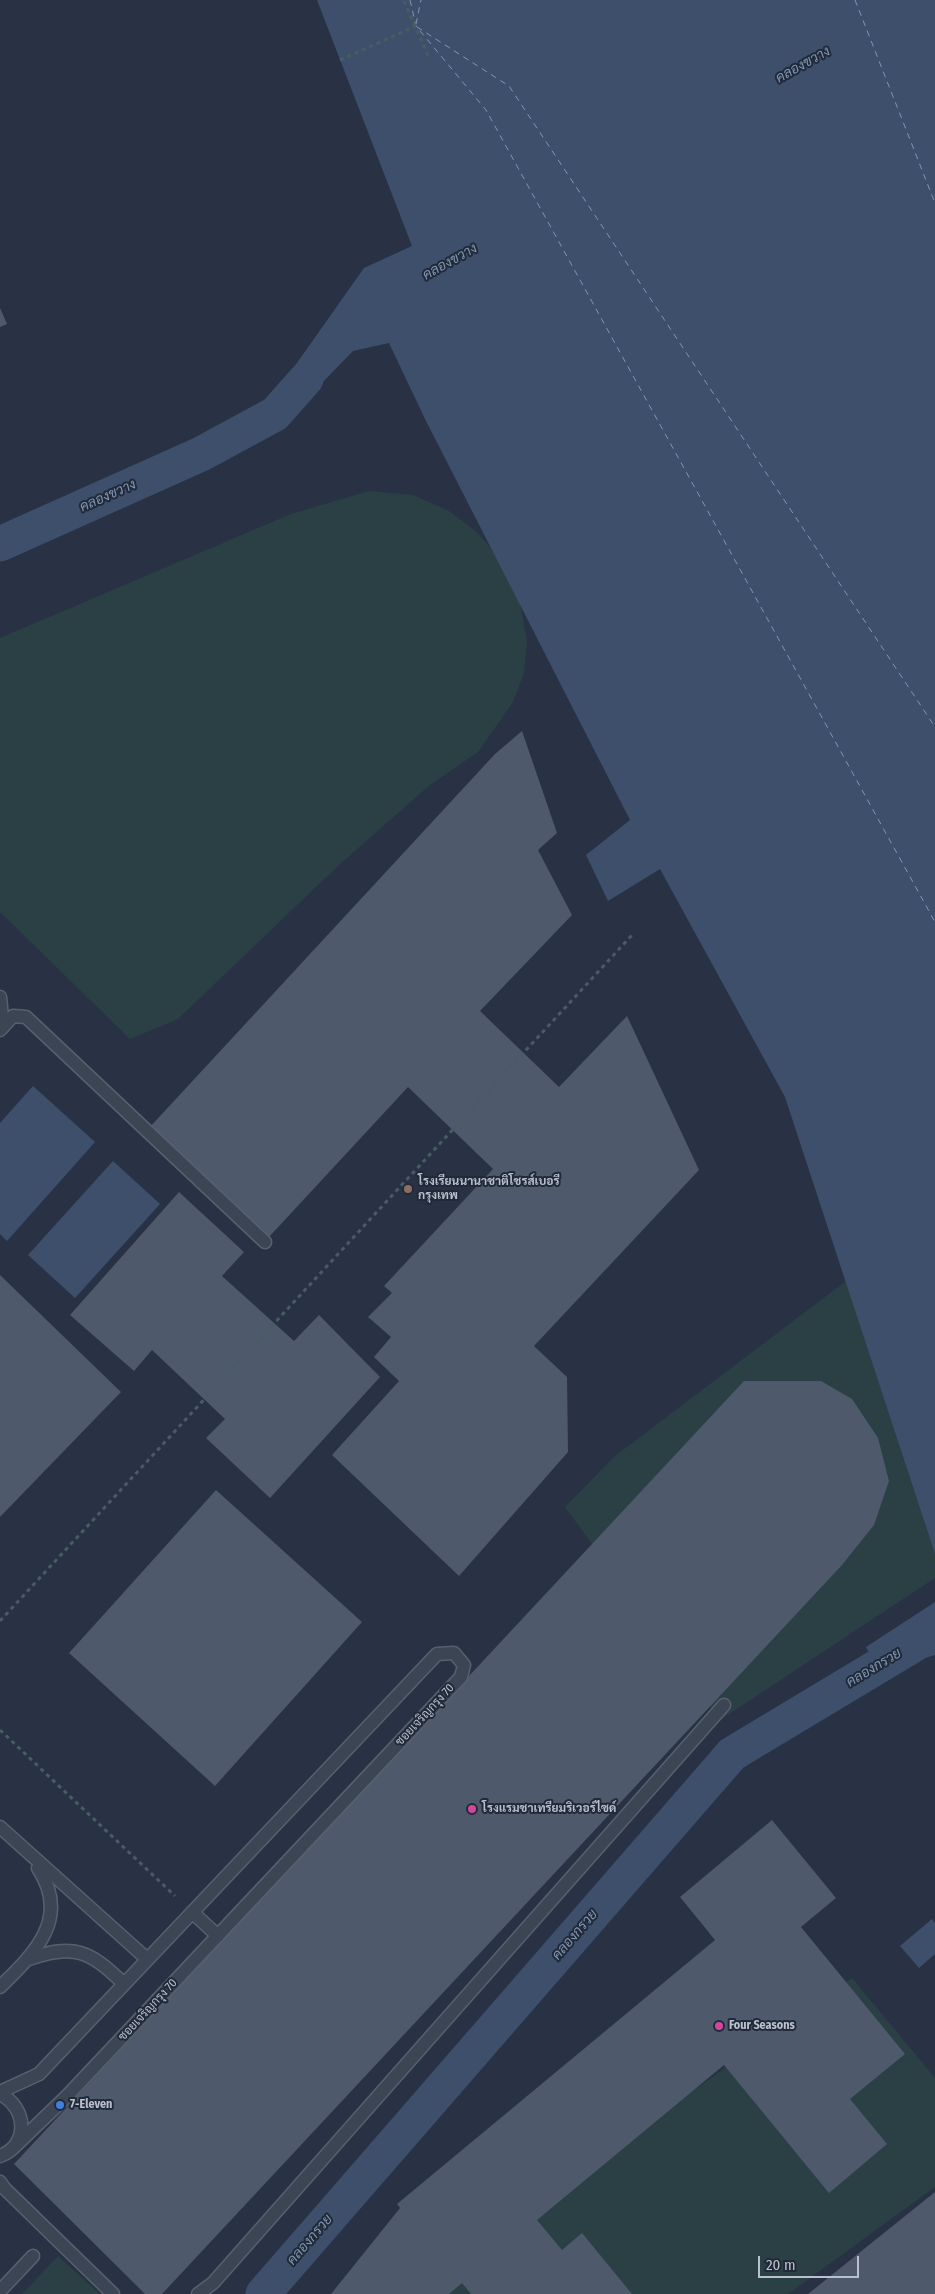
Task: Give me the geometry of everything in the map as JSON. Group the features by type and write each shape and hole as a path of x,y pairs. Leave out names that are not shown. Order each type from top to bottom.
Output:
{"lane":[{"path":"0,997 2,1029"},
{"path":"2,1029 13,1016 26,1017 265,1242"},
{"name":"ซอยเจริญกรุง 70","path":"0,2093 39,2074 123,1983 437,1654 454,1653 464,1665 461,1677 68,2095 12,2149 0,2156"},
{"path":"198,2294 219,2276 724,1705"},
{"path":"0,1827 147,1959"},
{"path":"0,1987 29,1958 45,1934 52,1909 51,1894 44,1876 28,1853"},
{"path":"192,1912 218,1936"},
{"path":"29,1958 48,1952 68,1949 89,1955 123,1983"},
{"path":"0,2093 11,2100 21,2118 21,2134 12,2149"},
{"path":"0,2182 113,2294"},
{"path":"0,2291 33,2256"}],"path":[{"path":"404,1 430,60"},
{"path":"340,60 416,26"},
{"path":"0,1621 632,934"},
{"path":"0,1730 192,1912"}],"green space":[{"path":"369,491 413,495 449,511 477,532 499,558 519,597 527,641 524,673 513,702 478,752 430,785 339,865 178,1019 130,1039 0,912 0,638 291,514"},
{"path":"846,1281 935,1554 935,1578 720,1720 565,1507 615,1456"},
{"path":"852,1978 935,2078 935,2187 788,2294 433,2294 502,2226"},
{"path":"58,2256 100,2294 22,2294"}],"water":[{"path":"317,0 935,0 935,1554 785,1097 660,869 608,901 586,855 630,820 425,419 389,343 353,351 283,423 268,404 364,268 412,246"},
{"path":"33,1086 95,1142 7,1241 0,1234 0,1123"},
{"path":"113,1161 160,1204 75,1298 28,1255"},
{"path":"935,1602 935,1655 879,1672 866,1647"},
{"path":"932,1919 935,1923 935,1954 919,1968 900,1946"}],"building":[{"path":"0,308 7,324 0,327"},
{"path":"522,731 557,833 538,850 572,915 480,1011 559,1087 627,1016 699,1170 534,1346 567,1377 568,1452 459,1576 332,1455 399,1381 374,1357 391,1337 368,1317 392,1293 384,1286 493,1169 408,1087 269,1237 149,1128 495,754"},
{"path":"179,1192 244,1252 222,1276 294,1341 319,1315 380,1377 270,1498 206,1438 225,1419 152,1350 134,1371 70,1315"},
{"path":"0,1275 121,1392 0,1517"},
{"name":"โรงแรมชาเทรียมริเวอร์ไซด์","path":"744,1381 821,1381 852,1399 878,1438 889,1481 874,1525 842,1565 162,2294 145,2294 14,2164"},
{"path":"216,1490 362,1622 215,1786 69,1653"},
{"path":"772,1820 836,1898 801,1927 905,2054 850,2099 887,2144 829,2193 724,2065 537,2220 562,2250 582,2233 632,2294 471,2294 462,2283 449,2294 331,2294 400,2208 397,2204 715,1940 680,1897"},
{"path":"935,2192 935,2294 808,2294"}],"waterway":[{"name":"คลองขวาง","path":"0,544 201,454 275,414 306,379"},
{"name":"คลองกรวย","path":"263,2294 732,1754 935,1632"}],"ferry route":[{"path":"410,0 416,26 486,110 935,922"},
{"path":"416,24 421,0"},
{"path":"855,0 935,203"},
{"path":"417,27 509,86 935,727"}],"place":[{"name":"โรงเรียนนานาชาติโชรส์เบอรี กรุงเทพ","path":"408,1189"},
{"name":"โรงแรมชาเทรียมริเวอร์ไซด์","path":"472,1809"},
{"name":"Four Seasons","path":"719,2026"},
{"name":"7-Eleven","path":"60,2105"}]}
